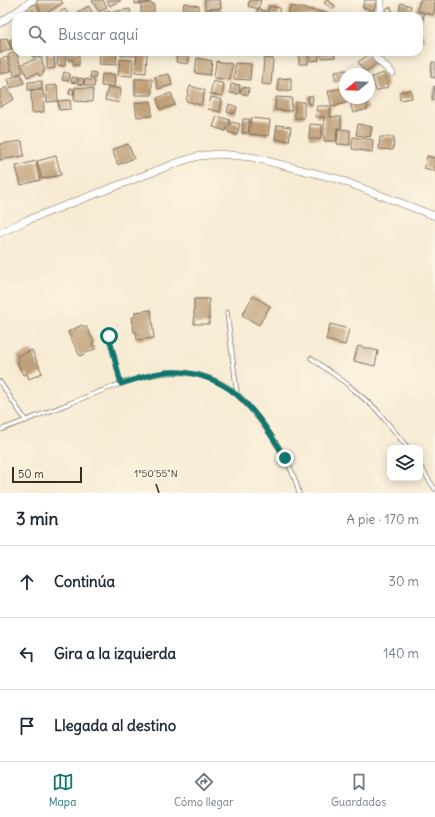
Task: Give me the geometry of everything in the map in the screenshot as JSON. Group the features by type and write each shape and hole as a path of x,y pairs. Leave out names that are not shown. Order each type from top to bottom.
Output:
{"street":[{"path":"16,12 33,0"},
{"path":"381,0 381,12"},
{"path":"0,23 12,15"},
{"path":"375,56 392,72"},
{"path":"0,233 25,221 179,162 199,156 219,154 251,157 338,179 435,216"}],"lane":[{"path":"227,312 237,394"},
{"path":"109,336 121,384"},
{"path":"311,358 347,384 376,408 406,445"},
{"path":"0,430 121,384 160,373 177,372 193,374 206,377 237,394 273,437 285,458 299,493"},
{"path":"0,382 26,420"},
{"path":"423,471 435,489"}],"building":[{"path":"39,0 61,0 63,3 48,12 41,12 36,2"},
{"path":"103,0 107,7 99,12 92,1"},
{"path":"107,0 121,0 110,6"},
{"path":"135,0 151,0 151,2 135,4"},
{"path":"205,0 220,0 221,8 205,9"},
{"path":"250,0 261,0 258,9 248,6"},
{"path":"327,0 335,6 333,9 324,3"},
{"path":"365,0 378,0 373,11 362,7"},
{"path":"420,0 435,0 433,15 417,10"},
{"path":"184,3 199,6 198,12 183,12"},
{"path":"401,3 411,6 409,12 399,12"},
{"path":"35,4 39,12 21,12"},
{"path":"141,4 154,4 154,12 141,12"},
{"path":"89,6 92,12 77,12"},
{"path":"269,6 280,8 279,12 268,12"},
{"path":"290,6 322,12 289,12"},
{"path":"391,7 393,12 386,12 385,9"},
{"path":"65,9 67,12 60,12"},
{"path":"130,9 130,12 113,12"},
{"path":"258,9 267,12 257,12"},
{"path":"206,10 220,10 220,12 206,12"},
{"path":"7,38 11,49 0,53 0,40"},
{"path":"12,39 12,48 9,40"},
{"path":"12,54 12,56 17,56 23,72 14,75 8,55"},
{"path":"47,56 54,56 55,68 47,69"},
{"path":"58,56 66,56 65,66 57,65"},
{"path":"68,56 79,56 79,65 73,65 73,60 68,60"},
{"path":"100,56 117,56 116,65 99,64"},
{"path":"137,56 147,56 146,73 135,72"},
{"path":"177,56 189,56 188,64 176,62"},
{"path":"299,56 308,56 308,64 299,64"},
{"path":"310,56 319,56 319,60 310,61"},
{"path":"322,56 335,57 322,58"},
{"path":"367,56 372,56 377,63 370,68 362,68 358,62"},
{"path":"7,57 11,71 0,74 0,59"},
{"path":"41,57 45,71 42,72 43,74 39,76 38,73 27,77 22,64"},
{"path":"197,58 212,61 210,75 195,73"},
{"path":"264,58 273,59 271,85 262,84"},
{"path":"120,59 133,60 132,76 118,75"},
{"path":"216,61 232,64 230,80 214,78"},
{"path":"432,62 435,62 435,78 431,77"},
{"path":"235,63 251,64 250,80 234,79"},
{"path":"335,71 339,71 339,80 335,80"},
{"path":"64,72 70,74 69,81 62,80"},
{"path":"91,72 96,73 95,79 90,78"},
{"path":"384,73 388,87 376,91 375,76"},
{"path":"21,74 24,83 11,88 8,79"},
{"path":"102,74 115,75 114,87 101,86"},
{"path":"169,74 172,85 158,89 155,77"},
{"path":"72,77 78,78 76,83 71,82"},
{"path":"79,78 84,79 83,85 78,84"},
{"path":"291,78 291,91 278,91 278,79"},
{"path":"85,79 95,81 94,87 84,85"},
{"path":"135,79 152,79 152,95 135,95"},
{"path":"42,81 42,89 28,90 28,82"},
{"path":"213,81 224,84 222,96 210,94"},
{"path":"231,84 240,85 239,94 230,93"},
{"path":"57,85 58,101 47,102 46,86"},
{"path":"190,86 205,90 201,105 186,101"},
{"path":"435,86 435,101 432,100"},
{"path":"7,87 14,99 0,107 0,91"},
{"path":"75,87 93,89 92,102 74,101"},
{"path":"108,87 121,89 119,103 105,100"},
{"path":"242,87 249,88 248,95 240,93"},
{"path":"70,88 74,89 73,95 69,94"},
{"path":"339,88 339,104 342,104 332,107 328,91"},
{"path":"43,90 44,112 32,113 31,91"},
{"path":"411,90 412,98 400,100 399,92"},
{"path":"171,93 175,105 160,110 157,98"},
{"path":"308,96 313,96 312,105 308,104"},
{"path":"211,97 222,100 220,112 208,109"},
{"path":"276,97 292,98 291,111 275,110"},
{"path":"70,100 71,109 59,110 58,101"},
{"path":"151,101 152,116 137,117 135,103"},
{"path":"295,102 304,102 304,118 295,118"},
{"path":"229,104 237,107 235,114 227,112"},
{"path":"351,104 367,104 368,109 353,113"},
{"path":"317,106 331,106 330,117 341,117 341,128 337,128 336,141 324,141 324,117 316,117"},
{"path":"217,116 230,120 226,131 213,127"},
{"path":"251,118 270,120 268,136 249,134"},
{"path":"243,119 249,119 248,133 242,133"},
{"path":"231,122 240,124 237,135 228,132"},
{"path":"310,124 322,125 321,139 309,139"},
{"path":"358,124 372,127 370,137 356,135"},
{"path":"277,125 291,127 289,141 275,139"},
{"path":"338,129 350,130 350,145 337,144"},
{"path":"353,137 373,140 372,152 352,149"},
{"path":"380,137 394,137 393,150 379,149"},
{"path":"22,141 24,156 0,160 0,144"},
{"path":"128,144 134,158 118,165 112,150"},
{"path":"56,156 61,175 42,179 37,161"},
{"path":"427,156 435,158 435,171 424,168"},
{"path":"36,161 40,180 21,185 16,166"},
{"path":"253,296 270,306 259,325 242,315"},
{"path":"194,299 209,299 209,324 194,324"},
{"path":"151,310 154,338 137,340 136,332 134,332 132,317 135,317 135,312"},
{"path":"330,324 349,329 345,345 326,340"},
{"path":"82,325 83,327 86,326 94,342 92,343 95,349 80,356 68,332"},
{"path":"358,346 378,351 375,366 354,361"},
{"path":"32,350 42,373 29,379 27,374 23,375 17,362 19,361 17,356"}],"route":[{"path":"109,336 121,384 160,373 177,372 206,377 237,394 273,437 285,458"}]}
